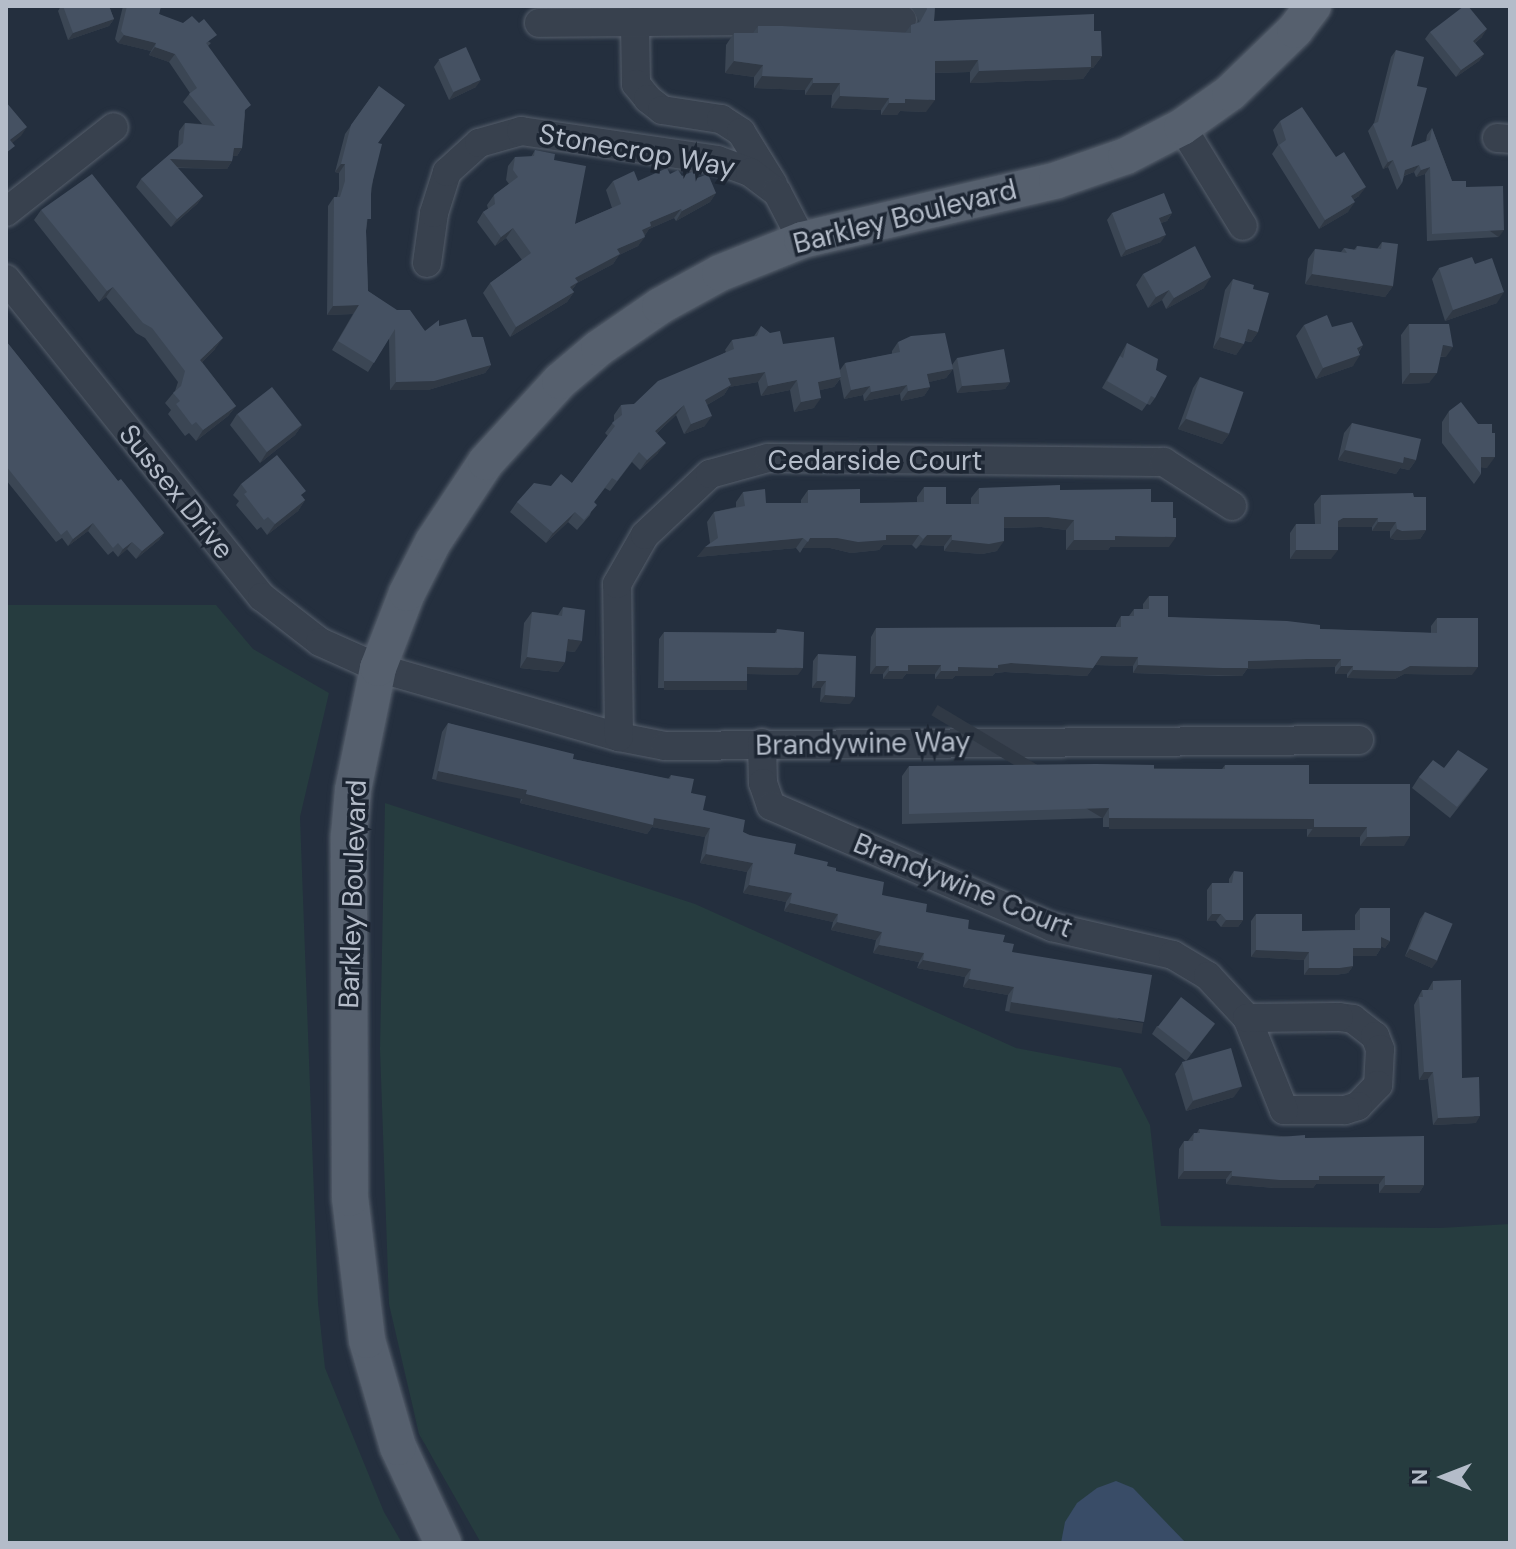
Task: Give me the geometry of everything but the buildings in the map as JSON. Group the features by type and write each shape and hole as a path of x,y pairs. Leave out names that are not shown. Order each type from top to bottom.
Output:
{"main road":[{"name":"Barkley Boulevard","path":"443,1543 398,1447 367,1340 350,1198 349,836 359,745 378,668 407,593 459,499 486,462 560,381 599,348 660,306 720,273 802,240 1057,180 1126,156 1182,127 1255,71 1313,6"}],"street":[{"path":"539,23 902,20"},
{"path":"635,22 636,84 648,99 662,110 721,119 741,132 777,192"},
{"path":"6,212 114,127"},
{"path":"1182,127 1243,226"},
{"name":"Stonecrop Way","path":"427,263 434,213 447,172 479,143 521,131 717,160 750,172 777,192 802,240"},
{"name":"Sussex Drive","path":"6,279 262,597 320,642 378,668"},
{"name":"Cedarside Court","path":"619,737 617,584 645,535 710,474 768,458 1164,462 1232,506"},
{"name":"Brandywine Way","path":"378,668 619,737 665,746 1359,740"},
{"name":"Brandywine Court","path":"762,743 763,783 771,806 1052,927 1173,955 1216,982 1247,1018 1284,1110 1345,1110 1358,1106 1378,1085 1380,1049 1367,1026 1353,1019 1247,1018"}],"green space":[{"path":"6,605 216,605 253,649 329,693 300,817 318,1303 325,1368 384,1512 402,1543 6,1543"},
{"path":"385,803 695,904 1016,1048 1121,1068 1150,1125 1161,1226 1440,1228 1510,1224 1510,1543 481,1543 419,1434 389,1304 380,1049"}],"water":[{"path":"1116,1481 1133,1488 1186,1543 1061,1543 1065,1522 1077,1503 1097,1488"}]}
